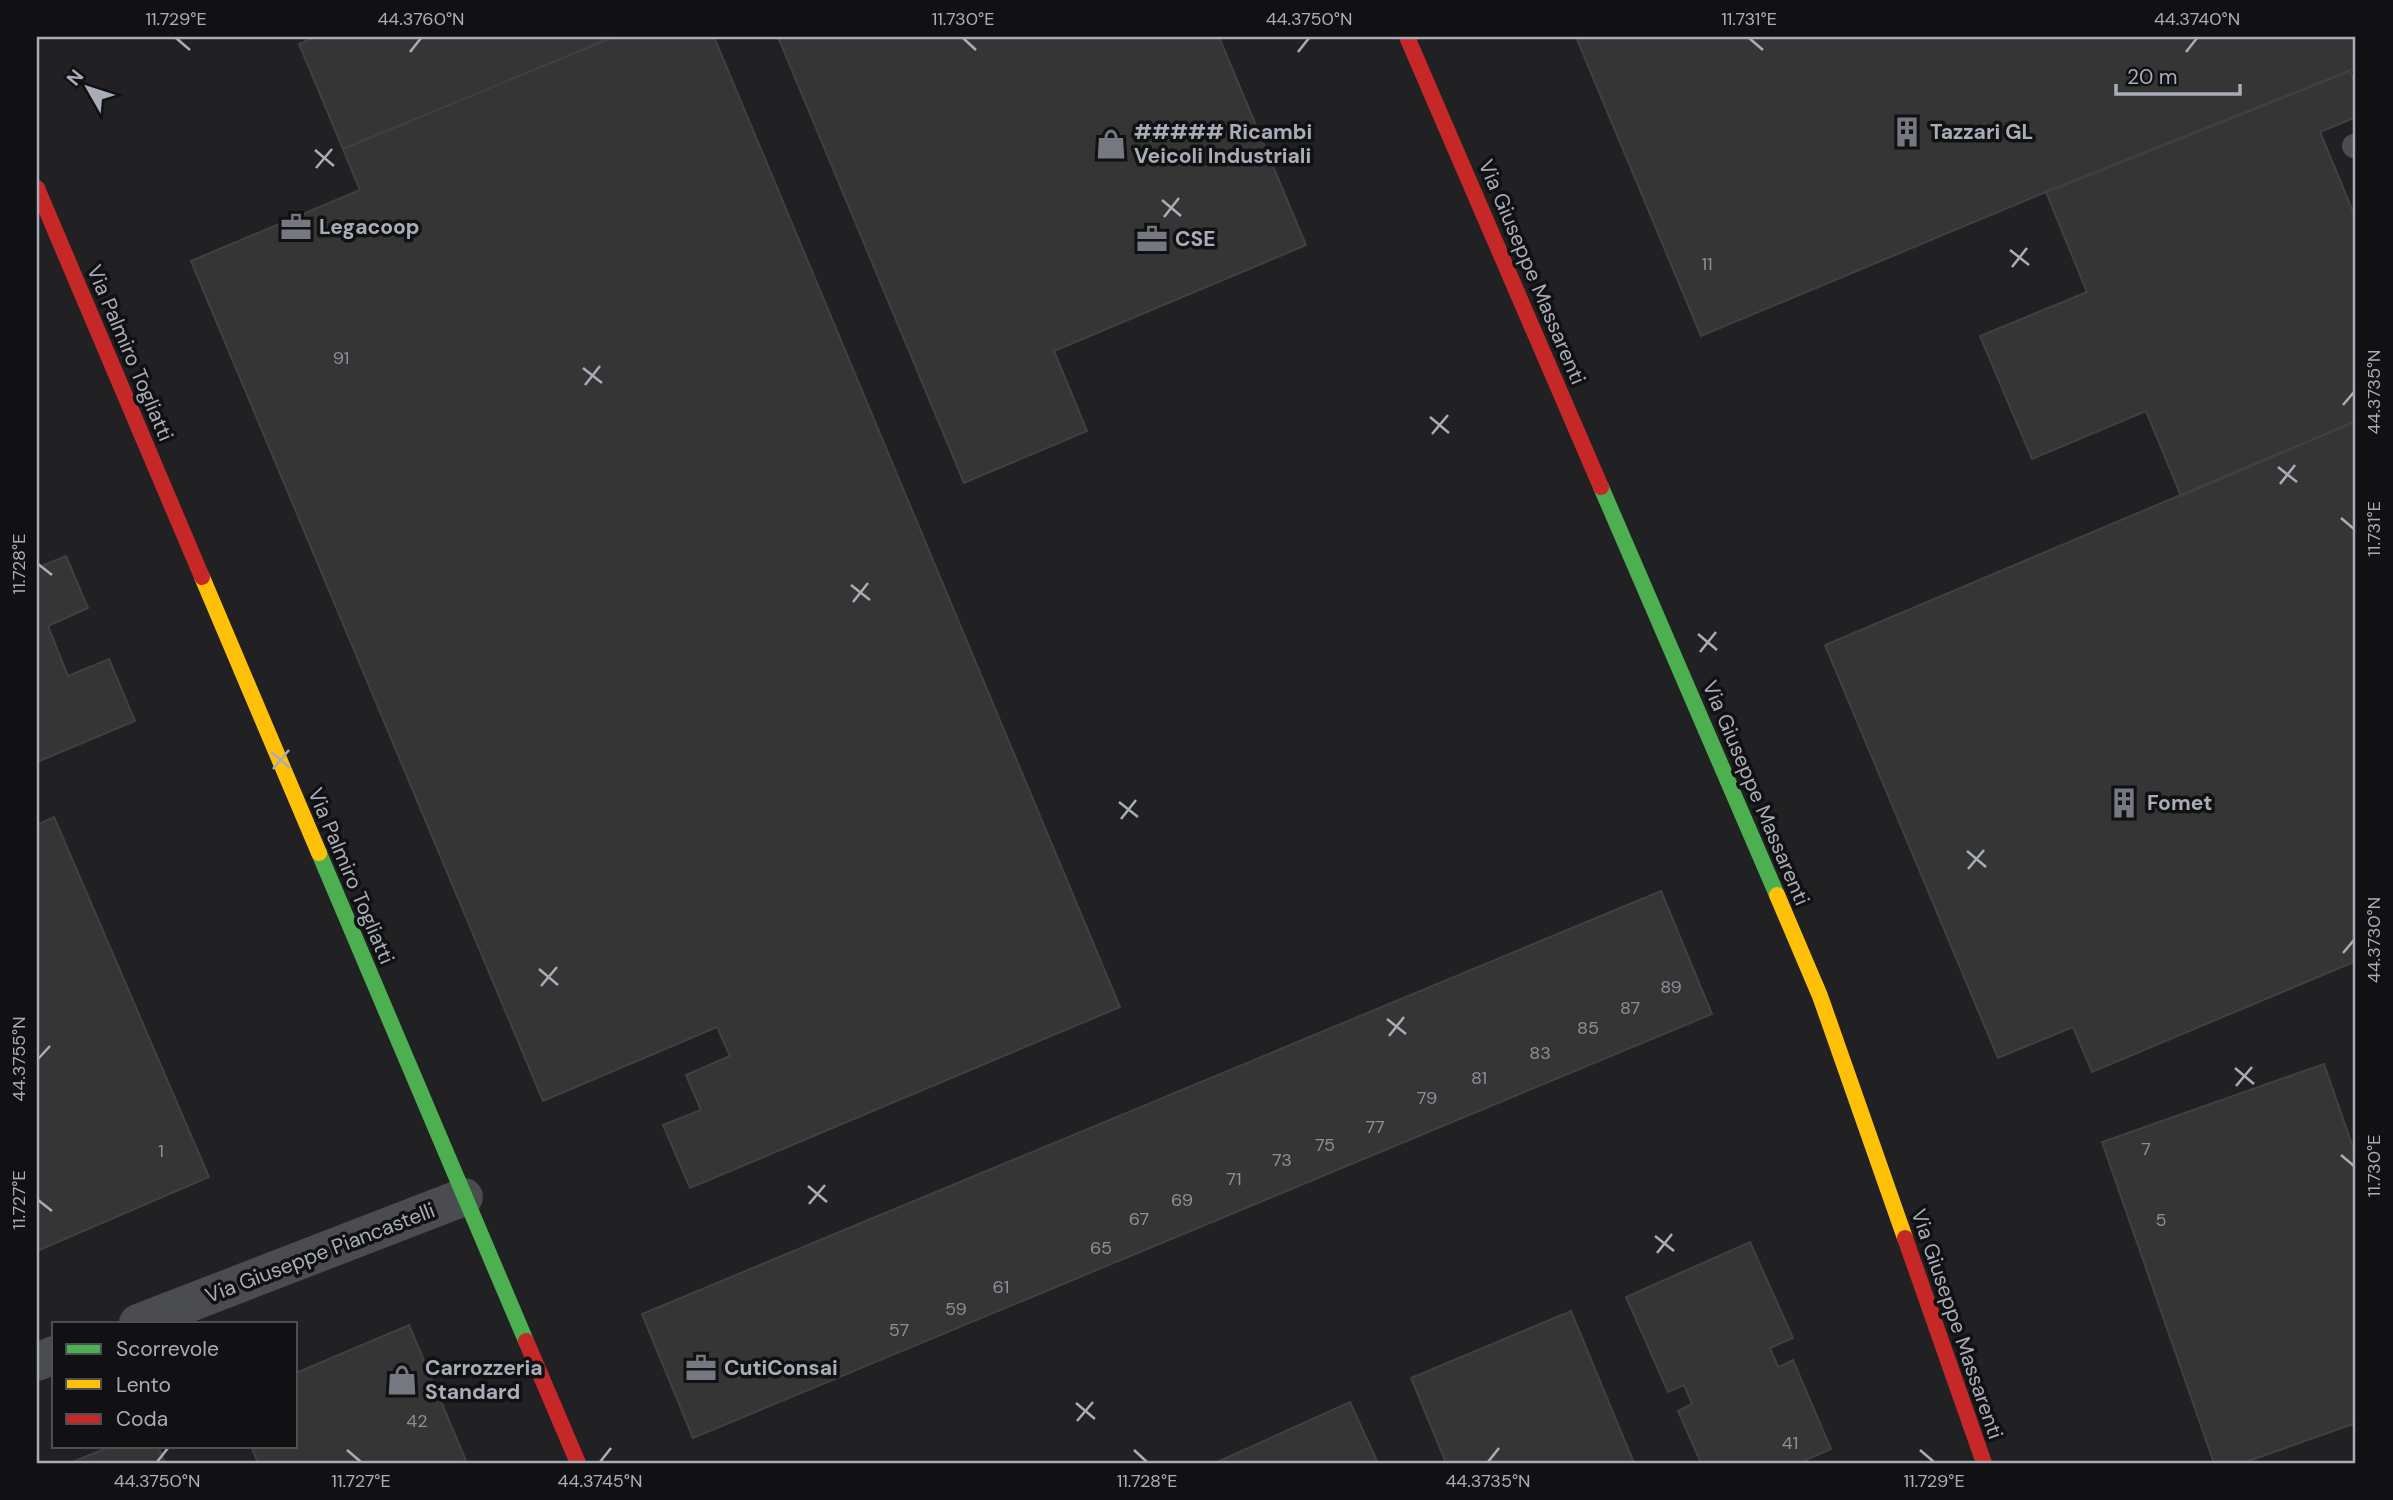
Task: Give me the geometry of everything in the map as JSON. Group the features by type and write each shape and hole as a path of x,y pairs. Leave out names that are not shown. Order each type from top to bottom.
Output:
{"street":[{"name":"Via Giuseppe Massarenti","path":"1407,37 1820,996 1984,1463"},
{"name":"Via Palmiro Togliatti","path":"37,188 578,1463"},
{"name":"Via Giuseppe Piancastelli","path":"141,1322 464,1197"}],"shaded area":[{"path":"37,37 2356,37 2356,1463 37,1463"}],"building":[{"path":"315,37 613,37 343,149 299,44"},
{"path":"613,37 714,37 1120,1007 690,1188 663,1125 701,1110 686,1075 730,1056 717,1027 543,1101 191,261 360,190 343,149"},
{"path":"778,37 1219,37 1306,245 1054,351 1087,431 964,483"},
{"name":"Tazzari GL","path":"1576,37 2356,37 2356,68 2046,192 1701,336"},
{"path":"2350,71 2356,86 2356,117 2320,132 2356,219 2356,421 2181,496 2146,411 2032,459 1980,336 2087,292 2046,192"},
{"name":"Fomet","path":"2356,421 2356,961 2092,1072 2073,1027 1998,1058 1825,645"},
{"path":"66,556 88,608 48,626 68,676 109,659 135,721 37,762 37,568"},
{"path":"54,817 209,1177 37,1251 37,825"},
{"path":"1661,891 1712,1014 693,1438 642,1314"},
{"path":"2324,1064 2356,1156 2356,1423 2243,1463 2214,1463 2102,1142"},
{"path":"1750,1242 1793,1338 1770,1348 1778,1367 1793,1360 1831,1449 1799,1463 1701,1463 1678,1411 1692,1404 1684,1385 1668,1392 1626,1297"},
{"path":"1571,1311 1634,1463 1446,1463 1411,1378"},
{"path":"409,1325 467,1463 258,1463 252,1448 298,1448 298,1372"},
{"path":"1350,1402 1378,1463 1215,1463"},
{"path":"107,1448 159,1448 165,1463 70,1463"}],"traffic: fast":[{"path":"1601,487 1777,895"},
{"path":"319,853 526,1341"}],"traffic: slow":[{"path":"202,577 319,853"},
{"path":"1777,895 1820,996 1905,1238"}],"traffic: jam":[{"path":"1407,37 1601,487"},
{"path":"37,188 202,577"},
{"path":"1905,1238 1984,1463"},
{"path":"526,1341 578,1463"}],"place":[{"name":"Tazzari GL","path":"1907,132"},
{"name":"##### Ricambi Veicoli Industriali","path":"1111,144"},
{"name":"Legacoop","path":"296,227"},
{"name":"CSE","path":"1152,239"},
{"name":"Fomet","path":"2124,803"},
{"name":"CutiConsai","path":"701,1368"},
{"name":"Carrozzeria Standard","path":"402,1380"}]}
